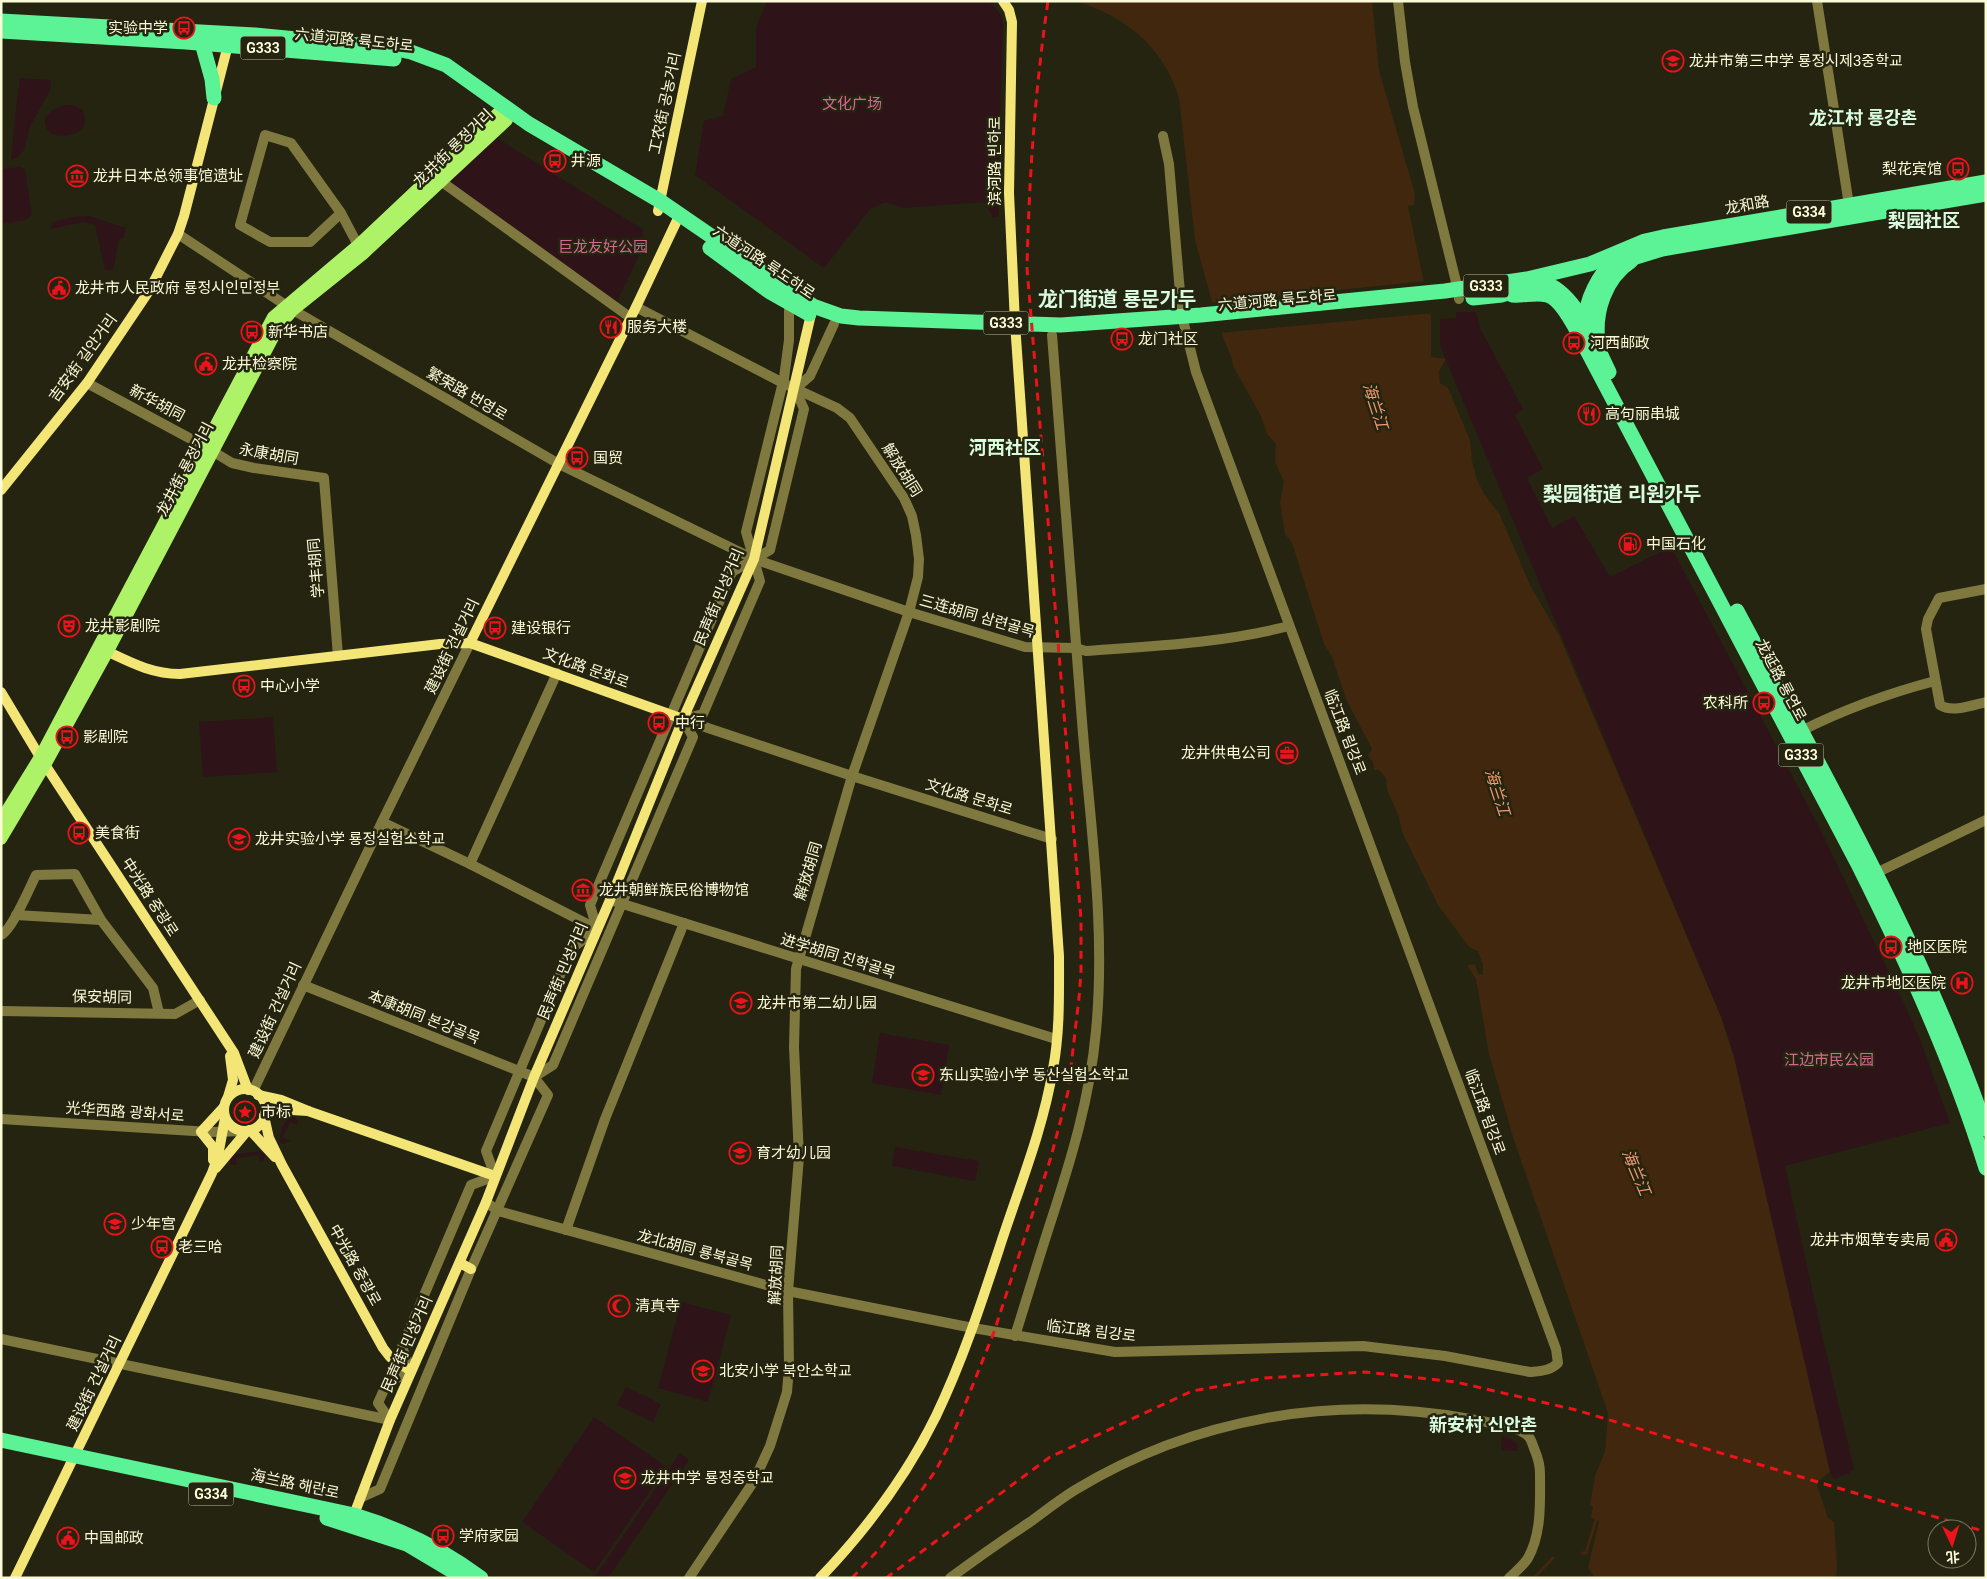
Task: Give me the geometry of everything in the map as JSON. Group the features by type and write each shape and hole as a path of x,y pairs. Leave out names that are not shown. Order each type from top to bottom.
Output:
{"highway":[{"name":"六道河路 륙도하로","path":"1,21 229,39 360,45 411,52 446,65 504,114 678,218 812,311 834,324 861,328 1015,328 1202,320 1452,296 1502,294 1610,265"},
{"name":"六道河路 륙도하로","path":"1,31 202,43 229,39"},
{"path":"202,43 212,79 214,98"},
{"name":"龙和路","path":"1636,251 1654,239 1676,234 1986,182"},
{"name":"龙和路","path":"1636,251 1662,249 1986,194"},
{"name":"六道河路 륙도하로","path":"678,218 770,292 789,303 812,311 859,318 1015,328 1052,335 1183,320"},
{"name":"六道河路 륙도하로","path":"1452,296 1636,251"},
{"name":"龙延路 룡연로","path":"1636,251 1610,265 1594,289 1585,323 1595,352 1870,876"},
{"name":"龙延路 룡연로","path":"1595,352 1596,326 1603,298 1621,269 1636,251"},
{"path":"1527,279 1547,283 1562,294 1585,323"},
{"name":"龙延路 룡연로","path":"1502,294 1543,294 1554,298 1608,370 1801,731 1870,876 1918,990 1986,1129"},
{"name":"龙延路 룡연로","path":"1978,1112 1986,1168"},
{"name":"海兰路 해란로","path":"1,1440 73,1460 315,1515 380,1523 434,1546 452,1556 481,1578"},
{"name":"海兰路 해란로","path":"1,1450 73,1460"},
{"name":"海兰路 해란로","path":"352,1520 407,1544 464,1578"}],"main road":[{"name":"龙井街 룡정거리","path":"1,839 3,821 42,761 208,448 289,307 442,182 504,114"},
{"name":"龙井街 룡정거리","path":"360,250 504,114"}],"street":[{"name":"工农街 공농거리","path":"659,206 702,1"},
{"name":"滨河路 빈하로","path":"820,1578 850,1546 891,1492 908,1466 935,1417 973,1328 1038,1135 1053,1068 1059,956 1015,328 1009,193 1012,22 1009,10 1003,1"},
{"path":"1398,1 1405,62 1413,107 1452,296"},
{"path":"1817,1 1849,205"},
{"name":"吉安街 길안거리","path":"1,490 87,383 149,291 178,234 229,39"},
{"path":"341,213 310,242 270,242 240,225 265,134 291,143 341,213 360,250"},
{"name":"临江路 림강로","path":"973,1328 1129,1353 1363,1346 1445,1356 1530,1372 1543,1371 1554,1367 1558,1362 1556,1349 1204,396 1183,320 1169,164 1163,136"},
{"path":"442,182 631,318"},
{"name":"建设街 건설거리","path":"253,1092 382,822 631,318 678,218"},
{"name":"繁荣路 번영로","path":"178,234 289,307 559,464 754,559"},
{"path":"360,1498 380,1490 471,1269 548,1095 534,1077 553,1065 693,737 683,719 703,714 760,581 746,532 783,383 789,340 789,303"},
{"name":"解放胡同","path":"636,307 783,383 837,408 850,418 904,498 912,516 919,560 918,577 909,612 852,776 796,969 794,1047 799,1157 788,1290 789,1367 787,1388 770,1446 754,1480 689,1578"},
{"name":"民声街 민성거리","path":"352,1520 390,1420 486,1202 534,1077 610,900 683,719 754,559 812,311"},
{"path":"795,389 810,376 834,324"},
{"path":"1015,1336 1073,1156 1087,1096 1097,1030 1099,925 1052,335"},
{"name":"新华胡同","path":"87,383 208,448"},
{"name":"永康胡同","path":"208,448 232,463 239,465 324,478"},
{"name":"学丰胡同","path":"324,478 338,656"},
{"path":"597,929 590,905 732,572 754,559"},
{"name":"三连胡同 삼련골목","path":"754,559 909,612 1037,648 1076,648 1086,651 1204,642 1289,626"},
{"path":"1986,589 1946,596 1936,600 1926,628 1938,700 1942,707 1957,708 1986,702"},
{"name":"文化路 문화로","path":"103,649 142,668 166,674 196,673 449,643 470,643 683,719 852,776 1052,839"},
{"path":"470,864 557,673"},
{"path":"1801,731 1824,720 1904,689 1935,681"},
{"name":"中光路 중광로","path":"1,692 42,761 234,1053 253,1092"},
{"path":"1870,876 1986,820"},
{"path":"382,822 470,864 597,929"},
{"path":"1,936 5,934 16,915 36,875 75,874 101,920 153,988 159,1013"},
{"name":"进学胡同 진학골목","path":"610,900 1056,1039"},
{"path":"16,915 101,920"},
{"path":"566,1230 605,1119 684,923"},
{"path":"495,1176 486,1151 571,949 597,929"},
{"name":"本康胡同 본강골목","path":"303,985 534,1077"},
{"name":"保安胡同","path":"1,1011 175,1014 200,1000"},
{"name":"中光路 중광로","path":"212,1173 218,1156 233,1073 228,1046"},
{"path":"212,1173 213,1146 202,1132 239,1090 282,1100 308,1111 495,1176"},
{"path":"253,1092 264,1102 264,1116"},
{"path":"226,1107 234,1128 249,1130"},
{"path":"212,1173 249,1130 260,1124 266,1111 308,1111"},
{"name":"中光路 중광로","path":"264,1116 269,1138 282,1165 383,1348 390,1357 411,1371"},
{"name":"光华西路 광화서로","path":"1,1119 202,1132 249,1130"},
{"name":"中光路 중광로","path":"249,1130 282,1165"},
{"name":"建设街 건설거리","path":"15,1578 59,1484 73,1460 212,1173"},
{"path":"390,1420 378,1403 387,1383 411,1371 402,1347 463,1203 471,1185 495,1176"},
{"path":"486,1202 498,1211"},
{"name":"龙北胡同 룡북골목","path":"498,1211 788,1290 973,1328"},
{"path":"460,1263 471,1269"},
{"path":"1,1339 390,1420"},
{"path":"950,1578 1073,1491 1110,1470 1157,1448 1236,1423 1324,1410 1364,1409 1410,1410 1447,1415 1510,1427 1522,1431 1528,1436 1539,1459 1538,1524 1534,1543 1527,1560 1509,1578"}],"green space":[{"name":"文化广场","path":"767,1 988,1 999,13 1003,23 999,216 993,218 985,202 904,208 885,202 870,209 824,268 695,175 704,121 723,116 731,79 756,67 756,28"},
{"path":"20,78 51,80 50,91 30,126 24,150 17,158 11,160 18,88"},
{"path":"66,105 73,105 83,110 84,126 68,136 50,133 46,128 46,118 51,111"},
{"name":"巨龙友好公园","path":"490,134 642,229 644,245 617,302 448,181"},
{"path":"20,167 25,169 32,215 26,220 1,224 1,169"},
{"path":"89,216 126,228 123,238 119,240 113,270 105,270 95,225 84,222 51,229 52,222"},
{"name":"江边市民公园","path":"1456,312 1476,312 1480,328 1523,409 1515,415 1543,469 1527,478 1552,528 1574,516 1610,577 1671,547 1816,821 1909,1014 1950,1123 1785,1166 1854,1469 1834,1479 1830,1472 1729,1040 1443,353 1440,344 1440,319 1456,318"},
{"path":"273,717 277,772 203,777 199,722"},
{"path":"880,1033 949,1045 941,1095 872,1083"},
{"path":"289,1117 295,1117 298,1122 297,1125 290,1122 283,1137 290,1141 284,1144 280,1142 280,1136 283,1125"},
{"path":"895,1147 979,1161 975,1181 892,1166"},
{"path":"259,1151 265,1155 264,1160 260,1162 259,1155 236,1158 237,1165 232,1165 229,1159 232,1155"},
{"path":"681,1302 731,1315 708,1402 658,1388"},
{"path":"626,1387 661,1404 653,1422 617,1405"},
{"path":"594,1417 667,1467 594,1572 522,1522"},
{"path":"1502,1436 1511,1439 1518,1445 1518,1451 1501,1450"},
{"path":"680,1453 689,1460 608,1578 594,1578"}],"water":[{"name":"海兰江","path":"1076,1 1372,1 1379,70 1415,194 1414,205 1408,206 1431,316 1431,357 1446,359 1439,371 1440,383 1448,388 1470,440 1472,461 1477,480 1483,492 1500,515 1531,587 1559,635 1721,1017 1734,1057 1830,1472 1818,1481 1817,1485 1828,1518 1834,1522 1836,1578 1595,1578 1588,1568 1599,1521 1591,1518 1593,1507 1590,1504 1595,1476 1605,1451 1608,1413 1513,1137 1489,1054 1476,979 1467,965 1475,964 1478,974 1483,975 1483,965 1478,951 1469,947 1438,905 1402,832 1399,817 1387,790 1386,778 1379,770 1374,770 1373,762 1368,756 1372,749 1346,699 1332,657 1324,644 1292,543 1285,534 1280,502 1284,482 1275,462 1276,444 1267,434 1261,416 1233,366 1210,295 1195,240 1179,98 1172,80 1153,49 1140,36 1111,16"}],"pier":[{"path":"1427,281 1433,313 1219,333 1209,303"}],"waterway":[{"path":"1582,1553 1586,1553 1597,1516"},
{"path":"1534,1578 1553,1558"}],"railway":[{"path":"852,1578 882,1546 936,1470 948,1447 994,1332 1051,1157 1068,1092 1081,972 1081,919 1027,268 1033,134 1048,1"},
{"path":"886,1578 1050,1457 1192,1391 1265,1378 1365,1372 1456,1382 1576,1410 1986,1532"}],"place":[{"name":"实验中学","path":"184,28"},
{"name":"龙井市第三中学 룡정시제3중학교","path":"1673,61"},
{"name":"井源","path":"555,161"},
{"name":"梨花宾馆","path":"1958,169"},
{"name":"龙井日本总领事馆遗址","path":"77,176"},
{"name":"龙井市人民政府 룡정시인민정부","path":"59,288"},
{"name":"服务大楼","path":"611,327"},
{"name":"新华书店","path":"252,332"},
{"name":"龙门社区","path":"1122,339"},
{"name":"河西邮政","path":"1574,343"},
{"name":"龙井检察院","path":"206,364"},
{"name":"高句丽串城","path":"1589,414"},
{"name":"国贸","path":"577,458"},
{"name":"中国石化","path":"1630,544"},
{"name":"龙井影剧院","path":"69,626"},
{"name":"建设银行","path":"495,628"},
{"name":"中心小学","path":"244,686"},
{"name":"农科所","path":"1764,703"},
{"name":"中行","path":"659,723"},
{"name":"影剧院","path":"67,737"},
{"name":"龙井供电公司","path":"1287,753"},
{"name":"美食街","path":"79,833"},
{"name":"龙井实验小学 룡정실험소학교","path":"239,839"},
{"name":"龙井朝鲜族民俗博物馆","path":"583,890"},
{"name":"地区医院","path":"1891,947"},
{"name":"龙井市地区医院","path":"1962,983"},
{"name":"龙井市第二幼儿园","path":"741,1003"},
{"name":"东山实验小学 동산실험소학교","path":"923,1075"},
{"name":"市标","path":"245,1112"},
{"name":"育才幼儿园","path":"740,1153"},
{"name":"少年宫","path":"115,1224"},
{"name":"龙井市烟草专卖局","path":"1946,1240"},
{"name":"老三哈","path":"162,1247"},
{"name":"清真寺","path":"619,1306"},
{"name":"北安小学 북안소학교","path":"703,1371"},
{"name":"龙井中学 룡정중학교","path":"625,1478"},
{"name":"学府家园","path":"443,1536"},
{"name":"中国邮政","path":"68,1538"}],"district":[{"name":"龙江村 룡강촌","path":"1863,118"},
{"name":"梨园社区","path":"1924,221"},
{"name":"龙门街道 룡문가두","path":"1117,299"},
{"name":"河西社区","path":"1005,448"},
{"name":"梨园街道 리원가두","path":"1622,494"},
{"name":"新安村 신안촌","path":"1483,1425"}]}
